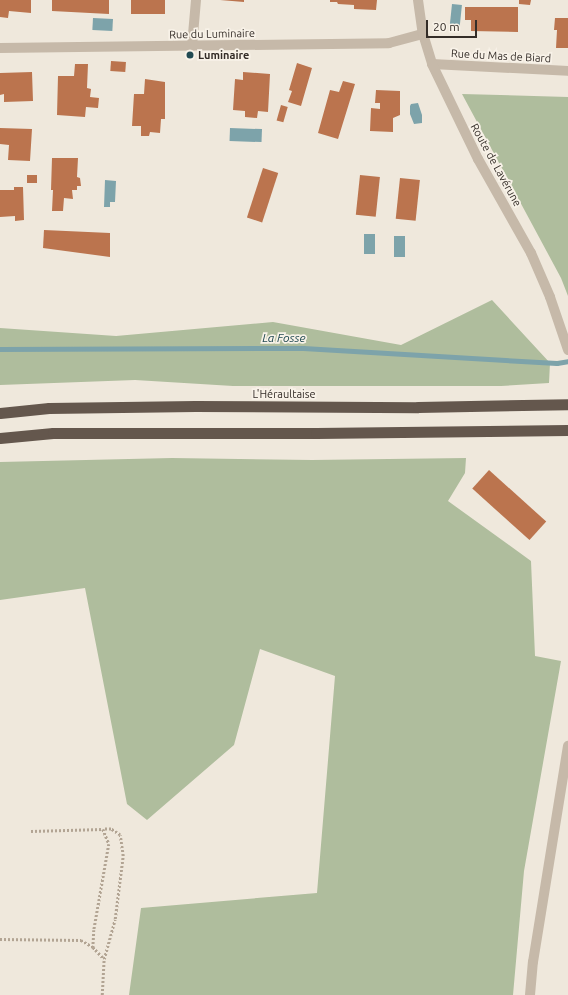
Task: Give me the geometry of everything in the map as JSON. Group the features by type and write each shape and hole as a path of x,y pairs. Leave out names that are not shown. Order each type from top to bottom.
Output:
{"highway":[{"name":"L'Héraultaise","path":"0,413 56,408 195,406 418,407 568,404"},
{"path":"0,438 53,433 316,433 568,430"}],"street":[{"path":"192,46 196,0"},
{"name":"Route de Lavérune","path":"418,0 423,34 432,64 478,159 531,253 565,338 568,350"},
{"name":"Rue du Luminaire","path":"0,48 389,43 423,34"},
{"name":"Rue du Mas de Biard","path":"432,64 568,71"},
{"path":"530,995 533,962 568,746"}],"path":[{"path":"93,947 94,930 109,844 103,829"},
{"path":"31,831 111,829 120,835 123,856 115,919 104,960 102,995"},
{"path":"0,939 81,940 93,947 104,960"}],"green space":[{"path":"462,94 568,97 568,296 561,278"},
{"path":"492,300 550,363 549,383 501,386 233,386 135,380 0,385 0,328 116,336 273,322 401,345"},
{"path":"172,458 312,460 466,458 465,473 448,501 531,561 535,656 561,661 524,871 513,995 129,995 141,908 317,893 335,676 260,649 234,745 147,820 127,804 85,588 0,600 0,462"}],"water":[{"path":"452,4 462,5 460,26 450,25"},
{"path":"93,18 113,19 112,31 92,30"},
{"path":"418,103 422,115 422,123 414,124 410,114 410,106 411,104"},
{"path":"230,128 262,129 262,142 230,141"},
{"path":"105,180 116,181 115,202 110,202 110,207 104,207"},
{"path":"364,234 375,234 375,254 364,254"},
{"path":"394,236 405,236 405,257 394,257"}],"building":[{"path":"0,0 31,0 31,13 9,11 8,18 0,17"},
{"path":"52,0 109,0 109,14 52,11"},
{"path":"131,0 165,0 165,14 131,14"},
{"path":"220,0 244,0 244,2"},
{"path":"330,0 377,0 376,10 354,9 354,5 338,4 337,2 330,2"},
{"path":"519,0 531,0 530,5 519,4"},
{"path":"465,7 518,7 518,32 471,31 471,20 465,20"},
{"path":"555,18 568,18 568,48 556,48 557,30 554,30"},
{"path":"111,61 126,62 125,72 110,71"},
{"path":"297,63 312,68 301,106 288,102 292,91 289,90"},
{"path":"75,64 88,64 87,88 91,89 90,97 99,98 98,108 86,107 85,117 57,115 58,76 74,76"},
{"path":"32,72 33,101 4,102 4,94 0,95 0,73"},
{"path":"243,72 270,74 268,112 258,111 257,118 245,117 245,111 233,110 235,79 243,80"},
{"path":"145,79 165,82 165,119 161,119 160,133 150,132 149,136 141,136 141,126 132,126 134,94 144,94"},
{"path":"343,81 355,84 338,139 318,133 330,90 339,92"},
{"path":"376,90 400,91 400,115 393,118 393,132 370,131 371,108 380,109 380,103 375,103"},
{"path":"281,105 288,107 283,122 277,120"},
{"path":"0,128 32,129 30,161 8,160 9,145 0,144"},
{"path":"52,158 78,158 77,177 80,178 81,186 77,186 77,190 72,190 73,199 64,198 63,211 52,211"},
{"path":"263,168 278,173 262,222 247,217"},
{"path":"27,175 37,175 37,183 27,183"},
{"path":"360,175 380,177 376,217 356,215"},
{"path":"400,178 420,180 416,221 396,219"},
{"path":"14,187 23,187 24,220 15,221 15,216 0,217 0,190 14,190"},
{"path":"44,230 110,233 110,257 43,248"},
{"path":"489,470 546,522 529,540 472,489"}],"waterway":[{"name":"La Fosse","path":"0,349 303,348 557,363 568,361"}],"place":[{"name":"Luminaire","path":"190,55"}]}
